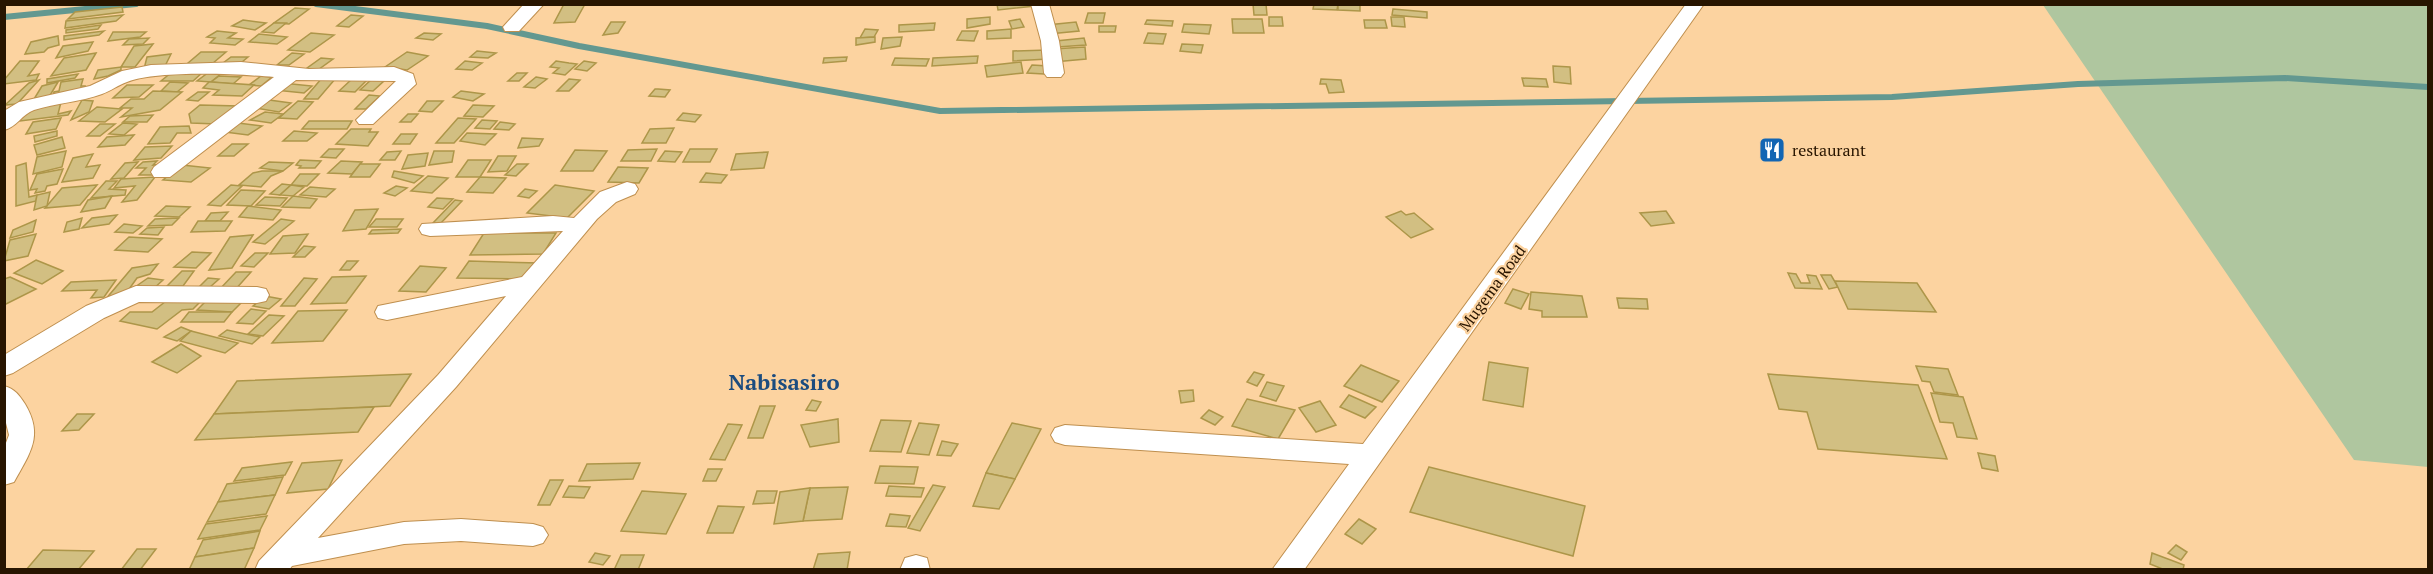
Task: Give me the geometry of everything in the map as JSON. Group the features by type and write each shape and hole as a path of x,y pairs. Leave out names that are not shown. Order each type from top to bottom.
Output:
{"street":[{"path":"512,27 535,4"},
{"path":"1040,4 1046,21 1054,73"},
{"name":"Mugema Road","path":"1287,570 1695,4"},
{"path":"4,124 15,112 26,106 96,90 135,73 241,68 291,74 394,73 406,78 406,84 366,120"},
{"path":"162,172 291,74"},
{"path":"277,563 447,381 579,225 608,197 627,189"},
{"path":"430,230 553,223 579,225"},
{"path":"387,312 527,284"},
{"path":"4,367 95,312 136,294 176,292 257,295"},
{"path":"4,395 20,414 24,437 4,475"},
{"path":"1065,435 1370,455"},
{"path":"277,563 404,533 460,530 533,535"}],"green space":[{"path":"2043,5 2428,5 2428,467 2354,460"}],"building":[{"path":"564,4 585,4 575,22 554,23"},
{"path":"997,4 1034,4 1035,6 998,10"},
{"path":"1253,4 1266,4 1267,15 1254,15"},
{"path":"1314,4 1338,4 1337,10 1313,9"},
{"path":"1338,4 1360,5 1360,11 1338,10"},
{"path":"122,7 123,12 68,19 75,12"},
{"path":"295,8 309,9 289,24 274,23"},
{"path":"1393,9 1427,12 1427,18 1392,15"},
{"path":"1088,13 1105,13 1103,23 1085,23"},
{"path":"123,15 116,21 65,28 66,21"},
{"path":"351,15 363,16 349,27 337,26"},
{"path":"990,17 990,24 967,28 967,19"},
{"path":"1269,17 1282,17 1283,26 1269,26"},
{"path":"1391,17 1404,17 1405,27 1392,26"},
{"path":"1020,19 1024,27 1012,29 1009,21"},
{"path":"1232,19 1262,19 1264,33 1233,33"},
{"path":"243,20 266,23 255,30 232,26"},
{"path":"1147,20 1173,21 1172,26 1145,24"},
{"path":"1364,20 1385,20 1387,28 1365,28"},
{"path":"611,22 625,22 618,33 603,35"},
{"path":"1076,22 1079,31 1049,34 1047,25"},
{"path":"274,23 286,23 274,33 262,32"},
{"path":"935,23 934,30 899,32 899,25"},
{"path":"1184,24 1211,25 1209,34 1182,32"},
{"path":"101,25 98,29 66,33 66,30"},
{"path":"1099,26 1116,26 1115,32 1099,32"},
{"path":"865,29 878,30 874,37 860,38"},
{"path":"1011,29 1011,38 987,39 987,31"},
{"path":"104,31 99,35 64,40 64,36"},
{"path":"217,31 236,33 228,38 243,39 235,45 210,43 215,38 207,37"},
{"path":"962,31 978,31 974,41 957,40"},
{"path":"113,32 146,32 140,37 108,41"},
{"path":"311,33 334,35 310,52 288,50"},
{"path":"424,33 441,34 433,40 416,38"},
{"path":"1148,33 1166,34 1163,44 1144,43"},
{"path":"259,34 287,37 277,44 249,42"},
{"path":"58,36 59,45 48,48 44,52 25,54 31,42"},
{"path":"875,37 875,42 856,45 856,38"},
{"path":"902,37 900,46 881,49 883,38"},
{"path":"149,38 143,44 123,45 129,39"},
{"path":"1084,38 1086,45 1057,47 1056,41"},
{"path":"93,42 88,51 56,58 63,46"},
{"path":"153,44 135,67 121,67 134,46"},
{"path":"1182,44 1203,45 1201,53 1180,51"},
{"path":"1085,47 1086,59 1054,62 1053,49"},
{"path":"1048,50 1048,59 1013,61 1013,51"},
{"path":"477,51 496,53 488,58 470,57"},
{"path":"201,52 226,52 206,69 181,69"},
{"path":"407,52 428,56 407,70 385,67"},
{"path":"96,53 86,70 51,76 64,58"},
{"path":"292,53 304,54 289,65 277,65"},
{"path":"171,54 165,66 144,69 147,57"},
{"path":"978,56 977,63 932,66 933,58"},
{"path":"231,57 248,57 236,67 219,66"},
{"path":"847,57 846,61 823,63 824,58"},
{"path":"321,58 333,59 315,72 303,71"},
{"path":"895,58 929,59 926,66 892,65"},
{"path":"20,61 39,61 28,76 39,74 36,80 4,84 4,80"},
{"path":"465,61 482,63 472,70 456,69"},
{"path":"556,61 577,64 565,75 553,73 559,68 550,67"},
{"path":"584,61 596,63 587,71 575,69"},
{"path":"1021,62 1023,73 987,77 985,66"},
{"path":"1032,65 1048,66 1044,74 1027,73"},
{"path":"1553,66 1570,67 1571,84 1554,82"},
{"path":"121,67 121,70 108,76 94,79 98,70"},
{"path":"172,72 203,72 193,81 161,81"},
{"path":"209,72 223,72 211,82 197,81"},
{"path":"517,73 527,73 519,81 508,81"},
{"path":"78,74 75,78 47,83 47,79"},
{"path":"219,76 241,77 233,84 211,82"},
{"path":"261,76 272,77 261,86 249,85"},
{"path":"536,77 547,79 535,88 524,87"},
{"path":"322,78 336,78 318,99 304,99"},
{"path":"1522,78 1546,79 1548,87 1524,86"},
{"path":"83,79 81,86 85,86 84,90 53,96 54,92 59,91 61,82"},
{"path":"352,79 368,79 355,92 339,91"},
{"path":"372,79 385,80 373,91 360,90"},
{"path":"569,79 580,80 569,91 557,91"},
{"path":"1321,79 1341,80 1344,92 1329,93 1326,84 1320,84"},
{"path":"39,80 17,104 5,105 29,83"},
{"path":"58,82 49,97 34,99 42,86"},
{"path":"170,82 188,83 177,92 161,91"},
{"path":"209,82 254,85 242,96 213,95 219,90 203,88"},
{"path":"282,83 312,86 304,93 274,90"},
{"path":"127,85 153,85 139,97 113,98"},
{"path":"655,89 670,90 665,97 649,96"},
{"path":"153,91 182,92 160,110 121,117 132,108 120,108 131,99 144,99"},
{"path":"461,91 484,94 473,101 453,97"},
{"path":"198,92 209,92 198,101 187,100"},
{"path":"369,95 380,96 366,109 355,109"},
{"path":"262,99 291,103 279,112 249,107"},
{"path":"82,100 93,101 89,112 71,120"},
{"path":"298,101 313,102 297,119 279,118"},
{"path":"427,101 443,101 432,112 419,111"},
{"path":"61,102 58,114 71,111 68,115 20,121 16,115 45,104"},
{"path":"200,105 238,106 217,124 191,123 189,114"},
{"path":"473,105 494,106 483,117 464,116"},
{"path":"97,107 122,109 105,122 79,121"},
{"path":"265,112 283,114 271,123 250,120"},
{"path":"683,113 701,115 695,122 677,120"},
{"path":"408,114 418,114 411,122 400,122"},
{"path":"153,115 147,122 123,122 130,116"},
{"path":"61,118 56,129 26,134 33,122"},
{"path":"458,118 476,119 454,143 436,143"},
{"path":"482,120 497,121 490,129 475,128"},
{"path":"309,121 352,121 347,129 302,129"},
{"path":"230,122 262,126 248,135 217,131"},
{"path":"500,122 515,124 509,130 494,129"},
{"path":"123,123 137,124 124,135 109,134"},
{"path":"100,124 115,124 100,136 87,136"},
{"path":"189,126 191,133 177,133 170,143 148,144 160,127"},
{"path":"674,128 666,143 642,143 650,129"},
{"path":"351,129 371,129 369,132 378,132 368,146 336,144"},
{"path":"57,131 57,136 35,142 34,136"},
{"path":"294,131 317,133 307,141 283,141"},
{"path":"467,133 496,134 485,145 460,141"},
{"path":"401,134 417,134 410,144 393,144"},
{"path":"134,135 125,145 98,147 107,137"},
{"path":"62,137 65,148 37,155 34,145"},
{"path":"522,138 543,139 539,146 518,148"},
{"path":"232,144 248,144 234,156 218,156"},
{"path":"172,146 161,158 134,160 145,147"},
{"path":"329,149 344,149 336,158 321,157"},
{"path":"657,149 651,161 621,161 628,150"},
{"path":"690,149 717,149 710,162 683,162"},
{"path":"575,150 607,151 593,171 561,171"},
{"path":"66,151 62,167 33,174 37,157"},
{"path":"401,151 395,160 380,160 387,152"},
{"path":"434,151 454,151 452,162 429,165"},
{"path":"665,151 682,152 675,162 658,161"},
{"path":"768,152 764,168 731,170 736,154"},
{"path":"428,153 425,166 402,169 408,155"},
{"path":"93,154 86,167 100,165 93,178 62,182 73,158"},
{"path":"498,156 516,156 507,171 488,172"},
{"path":"300,160 321,161 315,168 299,168 301,166 296,165"},
{"path":"468,160 491,160 480,177 456,177"},
{"path":"157,161 153,165 166,164 156,175 139,175 146,168 136,168 143,162"},
{"path":"341,161 362,162 352,174 328,173"},
{"path":"138,162 124,178 111,179 125,163"},
{"path":"269,162 293,163 283,171 260,168"},
{"path":"26,163 29,197 37,195 36,201 16,206 16,166"},
{"path":"360,164 380,164 370,177 350,177"},
{"path":"517,164 528,164 516,176 505,175"},
{"path":"182,165 210,168 191,182 163,180"},
{"path":"618,167 648,168 639,183 608,182"},
{"path":"63,169 57,184 47,186 45,191 35,193 37,189 30,190 37,174"},
{"path":"283,171 271,176 261,187 239,185 253,173"},
{"path":"394,171 423,176 414,183 392,177"},
{"path":"706,173 727,175 721,183 700,182"},
{"path":"300,174 319,174 307,186 291,185"},
{"path":"428,176 448,178 432,193 411,191"},
{"path":"155,177 137,200 122,202 135,186 114,188 121,179"},
{"path":"480,177 506,178 493,193 467,192"},
{"path":"106,181 117,181 109,189 126,190 125,195 91,198"},
{"path":"282,184 291,185 280,195 270,194"},
{"path":"97,185 80,205 45,208 62,188"},
{"path":"231,185 242,186 221,206 208,205"},
{"path":"291,185 304,187 293,196 280,195"},
{"path":"555,185 594,191 567,218 527,213"},
{"path":"396,186 407,188 395,196 384,193"},
{"path":"310,187 335,189 326,197 300,195"},
{"path":"525,189 537,191 529,198 518,196"},
{"path":"241,190 265,191 251,206 227,205"},
{"path":"50,192 47,206 34,210 37,195"},
{"path":"112,196 105,208 81,212 88,200"},
{"path":"293,196 317,199 310,208 282,207"},
{"path":"265,197 287,198 280,206 256,205"},
{"path":"437,198 453,199 443,209 428,207"},
{"path":"455,200 462,201 440,224 433,223"},
{"path":"166,206 190,207 179,217 155,216"},
{"path":"248,206 281,210 273,220 239,217"},
{"path":"378,209 366,229 343,231 355,210"},
{"path":"1401,211 1406,215 1414,213 1433,229 1411,238 1386,217"},
{"path":"1666,211 1674,223 1651,226 1640,213"},
{"path":"228,212 220,221 205,221 211,213"},
{"path":"117,215 109,224 82,228 92,218"},
{"path":"82,218 79,229 64,232 67,222"},
{"path":"179,218 172,225 148,226 155,219"},
{"path":"281,219 294,221 265,244 253,242"},
{"path":"376,219 403,219 397,227 369,227"},
{"path":"36,220 33,232 10,238 13,230"},
{"path":"198,221 232,221 225,231 191,232"},
{"path":"124,224 142,226 133,233 115,232"},
{"path":"164,227 158,235 140,234 147,228"},
{"path":"401,229 398,233 369,234 372,230"},
{"path":"484,233 556,233 543,254 470,255"},
{"path":"36,234 28,256 4,261 10,240"},
{"path":"308,234 295,253 270,254 283,236"},
{"path":"253,235 232,268 209,270 230,237"},
{"path":"129,237 162,239 148,252 115,250"},
{"path":"304,246 315,247 305,257 293,257"},
{"path":"192,252 211,253 196,268 174,267"},
{"path":"255,253 268,253 254,267 241,266"},
{"path":"36,260 63,271 42,284 14,273"},
{"path":"347,261 358,261 350,270 340,270"},
{"path":"469,261 538,263 528,279 457,278"},
{"path":"158,264 150,274 137,278 122,299 105,300 132,268"},
{"path":"420,266 446,268 426,292 399,291"},
{"path":"182,271 194,271 183,286 167,286"},
{"path":"236,272 251,272 234,291 218,291"},
{"path":"1788,273 1796,274 1801,283 1810,283 1807,275 1816,276 1822,289 1795,288"},
{"path":"1821,275 1831,275 1838,287 1829,289"},
{"path":"366,276 346,303 311,304 332,277"},
{"path":"10,277 36,289 4,305 4,279"},
{"path":"148,278 163,280 152,290 135,287"},
{"path":"208,278 219,279 210,287 199,287"},
{"path":"304,278 317,279 295,306 281,306"},
{"path":"116,280 104,297 91,298 97,290 62,291 71,282"},
{"path":"1835,281 1917,283 1936,312 1848,309"},
{"path":"1513,289 1529,294 1521,309 1505,303"},
{"path":"1531,292 1582,296 1587,317 1542,317 1542,311 1529,309"},
{"path":"175,294 206,296 193,309 182,310 157,329 120,321 130,312 152,312"},
{"path":"211,296 248,296 232,312 197,310"},
{"path":"265,296 281,299 269,309 253,306"},
{"path":"1617,298 1647,299 1648,309 1619,308"},
{"path":"251,309 266,311 253,324 237,323"},
{"path":"347,310 323,341 272,343 298,311"},
{"path":"189,312 232,312 224,322 181,322"},
{"path":"269,315 284,316 263,336 248,334"},
{"path":"181,327 191,331 177,341 164,337"},
{"path":"227,330 260,337 252,344 219,336"},
{"path":"191,331 238,343 225,353 180,341"},
{"path":"181,344 201,356 177,373 152,362"},
{"path":"1489,362 1528,368 1523,407 1483,400"},
{"path":"1361,365 1399,381 1382,402 1344,386"},
{"path":"1916,366 1948,369 1958,395 1934,392 1930,382 1922,381"},
{"path":"1254,372 1264,375 1257,386 1247,382"},
{"path":"411,374 390,406 214,414 237,381"},
{"path":"1768,374 1918,385 1947,459 1818,449 1807,412 1779,409"},
{"path":"1267,382 1284,386 1276,401 1260,396"},
{"path":"1193,390 1194,401 1181,403 1179,391"},
{"path":"1931,393 1963,397 1977,439 1957,437 1953,423 1940,422"},
{"path":"1349,395 1376,407 1365,418 1340,407"},
{"path":"1247,399 1295,410 1278,439 1232,426"},
{"path":"812,400 821,402 816,411 806,410"},
{"path":"1320,401 1336,425 1316,432 1299,408"},
{"path":"760,406 775,406 763,438 748,438"},
{"path":"374,407 358,432 195,440 214,414"},
{"path":"1209,410 1223,417 1215,425 1201,418"},
{"path":"77,414 94,414 79,430 62,431"},
{"path":"838,419 839,442 810,447 801,425"},
{"path":"881,420 911,421 901,452 870,451"},
{"path":"919,423 939,425 929,455 907,453"},
{"path":"1012,423 1041,429 1015,479 986,473"},
{"path":"728,424 742,425 725,460 710,459"},
{"path":"942,441 958,444 951,456 937,455"},
{"path":"1978,453 1995,456 1998,471 1982,468"},
{"path":"342,460 328,489 287,493 302,463"},
{"path":"292,462 285,475 234,481 242,468"},
{"path":"640,463 633,479 579,481 587,464"},
{"path":"880,466 918,467 914,484 875,483"},
{"path":"1429,467 1585,506 1573,556 1410,512"},
{"path":"708,469 722,469 716,481 703,481"},
{"path":"986,473 1015,479 999,509 973,506"},
{"path":"283,477 275,495 218,502 227,484"},
{"path":"550,480 563,480 550,505 538,505"},
{"path":"933,485 945,487 920,531 908,528"},
{"path":"569,486 590,487 584,498 563,497"},
{"path":"889,486 924,488 921,497 886,496"},
{"path":"848,487 842,519 803,521 810,488"},
{"path":"810,488 803,521 774,524 780,492"},
{"path":"642,491 686,494 666,534 621,531"},
{"path":"757,491 777,491 774,503 753,504"},
{"path":"275,495 266,514 207,522 218,502"},
{"path":"718,506 744,507 733,533 707,533"},
{"path":"890,514 910,516 906,527 886,526"},
{"path":"267,516 260,530 198,539 206,524"},
{"path":"1359,519 1376,529 1362,544 1345,534"},
{"path":"260,531 254,548 195,557 203,540"},
{"path":"2176,545 2187,552 2181,560 2168,553"},
{"path":"254,548 244,570 189,570 195,557"},
{"path":"137,549 156,549 140,570 121,570"},
{"path":"43,550 94,551 78,570 26,570"},
{"path":"850,552 847,570 813,570 818,554"},
{"path":"595,553 610,556 603,565 589,562"},
{"path":"2152,553 2184,565 2183,570 2165,570 2150,564"},
{"path":"621,555 644,555 638,570 614,570"}],"waterway":[{"path":"4,17 136,4"},
{"path":"316,4 487,26 579,46 940,111 1892,97 2078,84 2285,78 2428,87"}],"place":[{"name":"restaurant","path":"1772,150"}],"district":[{"name":"Nabisasiro","path":"784,381"}]}
